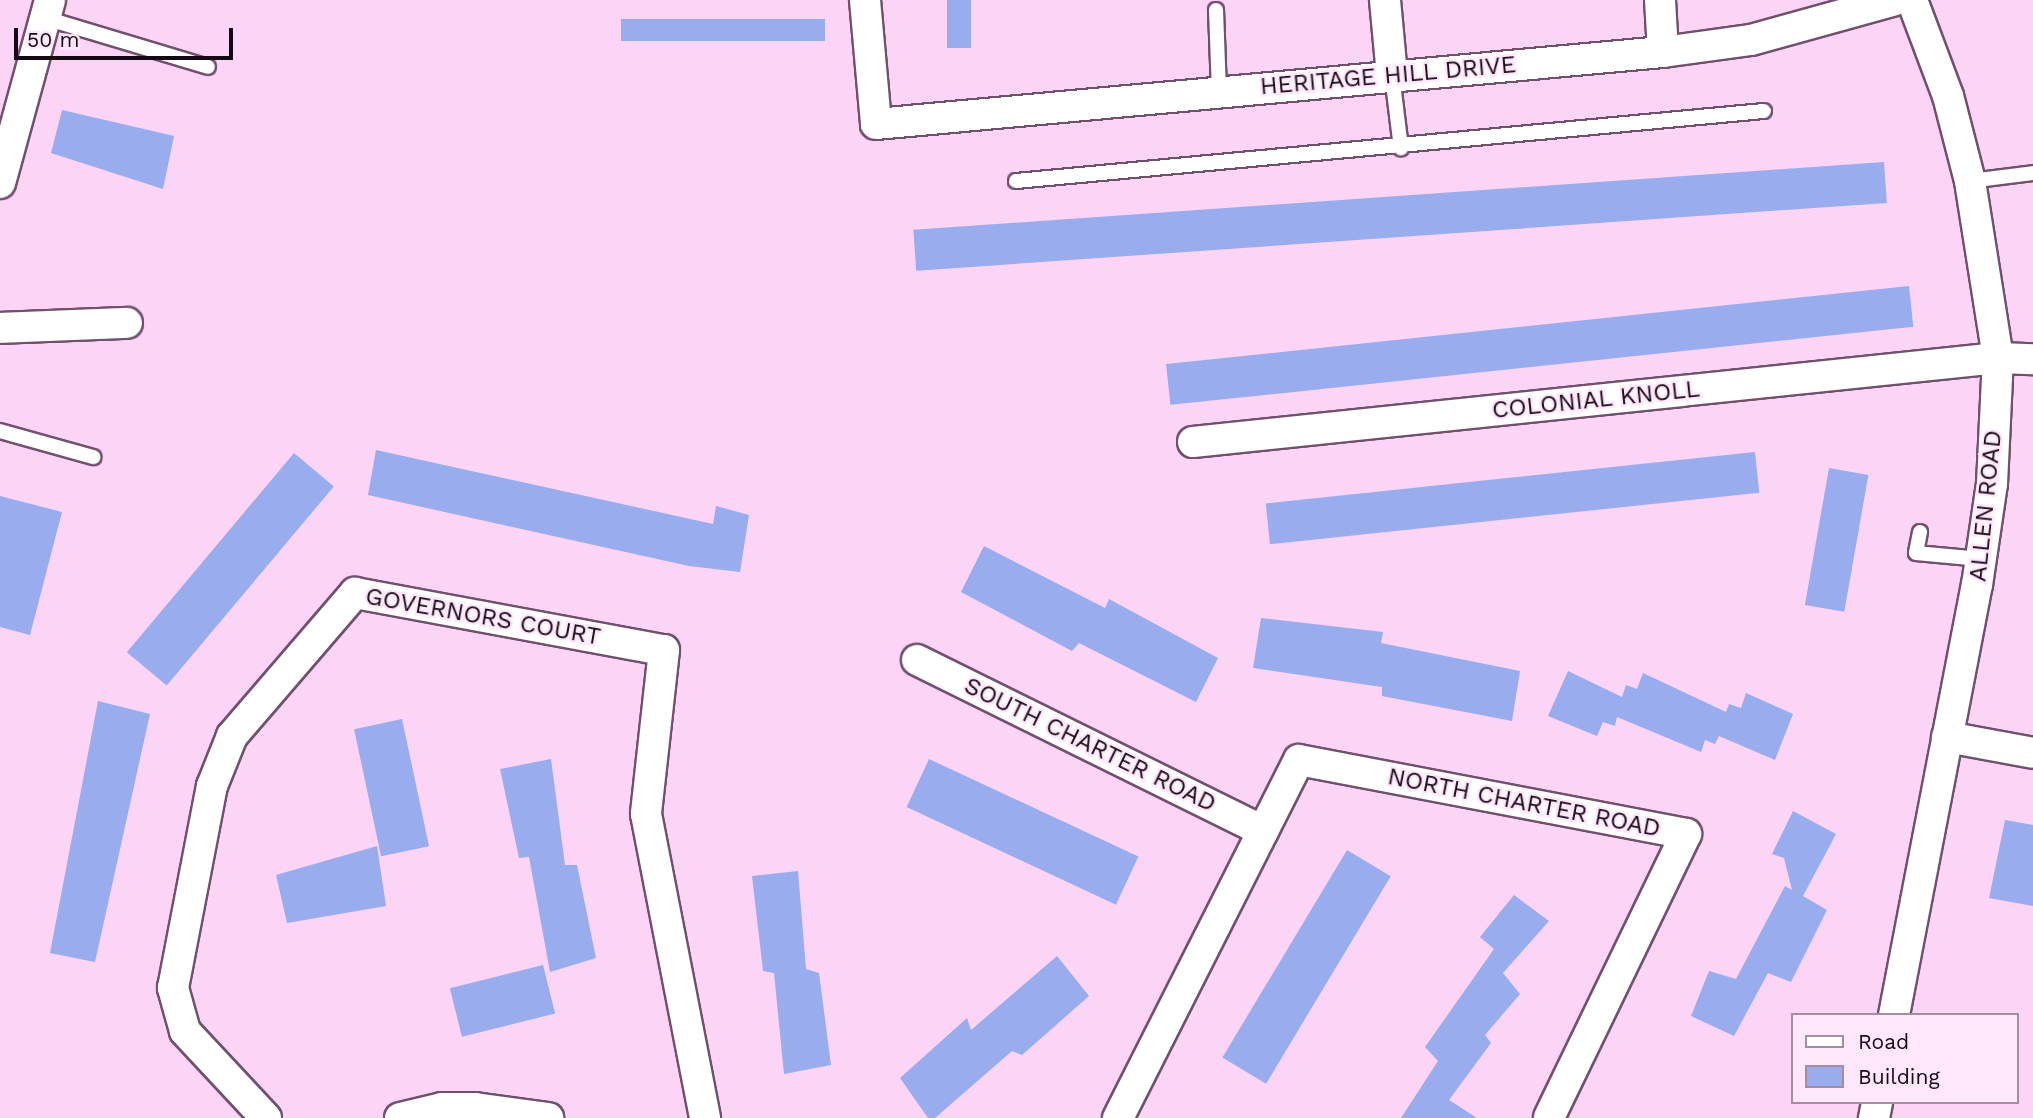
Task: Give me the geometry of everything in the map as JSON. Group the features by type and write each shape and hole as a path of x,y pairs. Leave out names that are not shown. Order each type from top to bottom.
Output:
{"street":[{"name":"HERITAGE HILL DRIVE","path":"864,0 876,124 1664,52 1751,40 1895,0"},
{"path":"1385,0 1392,75"},
{"path":"1660,0 1664,52"},
{"name":"ALLEN ROAD","path":"1894,1013 1981,559 1992,484 1998,358 1970,181 1948,96 1913,0"},
{"path":"0,183 47,9"},
{"path":"0,328 127,323"},
{"name":"COLONIAL KNOLL","path":"1194,442 1998,358 2033,359"},
{"name":"GOVERNORS COURT","path":"266,1118 185,1031 173,988 212,786 232,736 355,593 664,650 646,814 705,1118"},
{"name":"SOUTH CHARTER ROAD","path":"917,660 1263,831"},
{"path":"1947,737 2033,753"},
{"name":"NORTH CHARTER ROAD","path":"1263,831 1299,760 1686,834 1549,1118"},
{"path":"1118,1118 1263,831"},
{"path":"400,1118 442,1108 475,1108 548,1118"}],"lane":[{"path":"47,9 208,67"},
{"path":"1216,10 1219,92"},
{"path":"1392,75 1401,148"},
{"path":"1016,181 1401,148 1764,111"},
{"path":"1970,181 2033,173"},
{"path":"0,431 93,457"},
{"path":"1920,532 1916,553 1981,559"}],"building":[{"path":"947,0 971,0 971,48 947,48"},
{"path":"621,19 825,19 825,41 621,41"},
{"path":"62,110 174,136 163,189 51,153"},
{"path":"1884,162 1887,203 916,271 913,230"},
{"path":"1909,286 1913,327 1170,405 1166,364"},
{"path":"376,450 713,524 716,506 749,515 740,572 689,566 368,495"},
{"path":"1755,452 1759,493 1270,544 1266,503"},
{"path":"294,453 334,486 167,686 127,652"},
{"path":"1829,468 1868,475 1844,612 1805,605"},
{"path":"0,496 62,512 30,635 0,627"},
{"path":"984,546 1105,608 1109,599 1218,658 1196,702 1079,643 1072,651 961,592"},
{"path":"1261,618 1383,632 1381,643 1520,671 1512,721 1382,696 1382,687 1253,668"},
{"path":"1568,671 1622,697 1626,685 1637,689 1643,673 1726,712 1729,704 1741,708 1746,693 1793,714 1775,760 1719,736 1715,744 1705,740 1701,752 1617,717 1615,726 1603,722 1597,736 1548,716"},
{"path":"98,701 150,714 95,962 50,953"},
{"path":"402,719 429,846 381,856 354,729"},
{"path":"551,759 565,865 577,865 596,958 550,972 529,857 519,858 500,769"},
{"path":"929,759 1138,857 1116,905 907,807"},
{"path":"1793,811 1836,834 1803,896 1827,910 1791,982 1768,973 1734,1036 1691,1016 1709,971 1736,979 1785,886 1792,890 1784,858 1772,854"},
{"path":"2005,820 2033,825 2033,906 1989,898"},
{"path":"377,846 386,906 287,923 276,875"},
{"path":"1347,850 1391,876 1266,1084 1222,1057"},
{"path":"798,871 806,969 819,973 831,1065 784,1074 774,973 763,971 752,876"},
{"path":"1514,895 1549,921 1503,973 1520,994 1485,1035 1491,1043 1449,1100 1477,1118 1401,1118 1438,1061 1425,1047 1494,949 1480,937"},
{"path":"1057,956 1089,996 1022,1055 1012,1051 935,1118 928,1118 900,1078 967,1018 971,1030"},
{"path":"543,965 555,1014 462,1037 450,988"}]}
